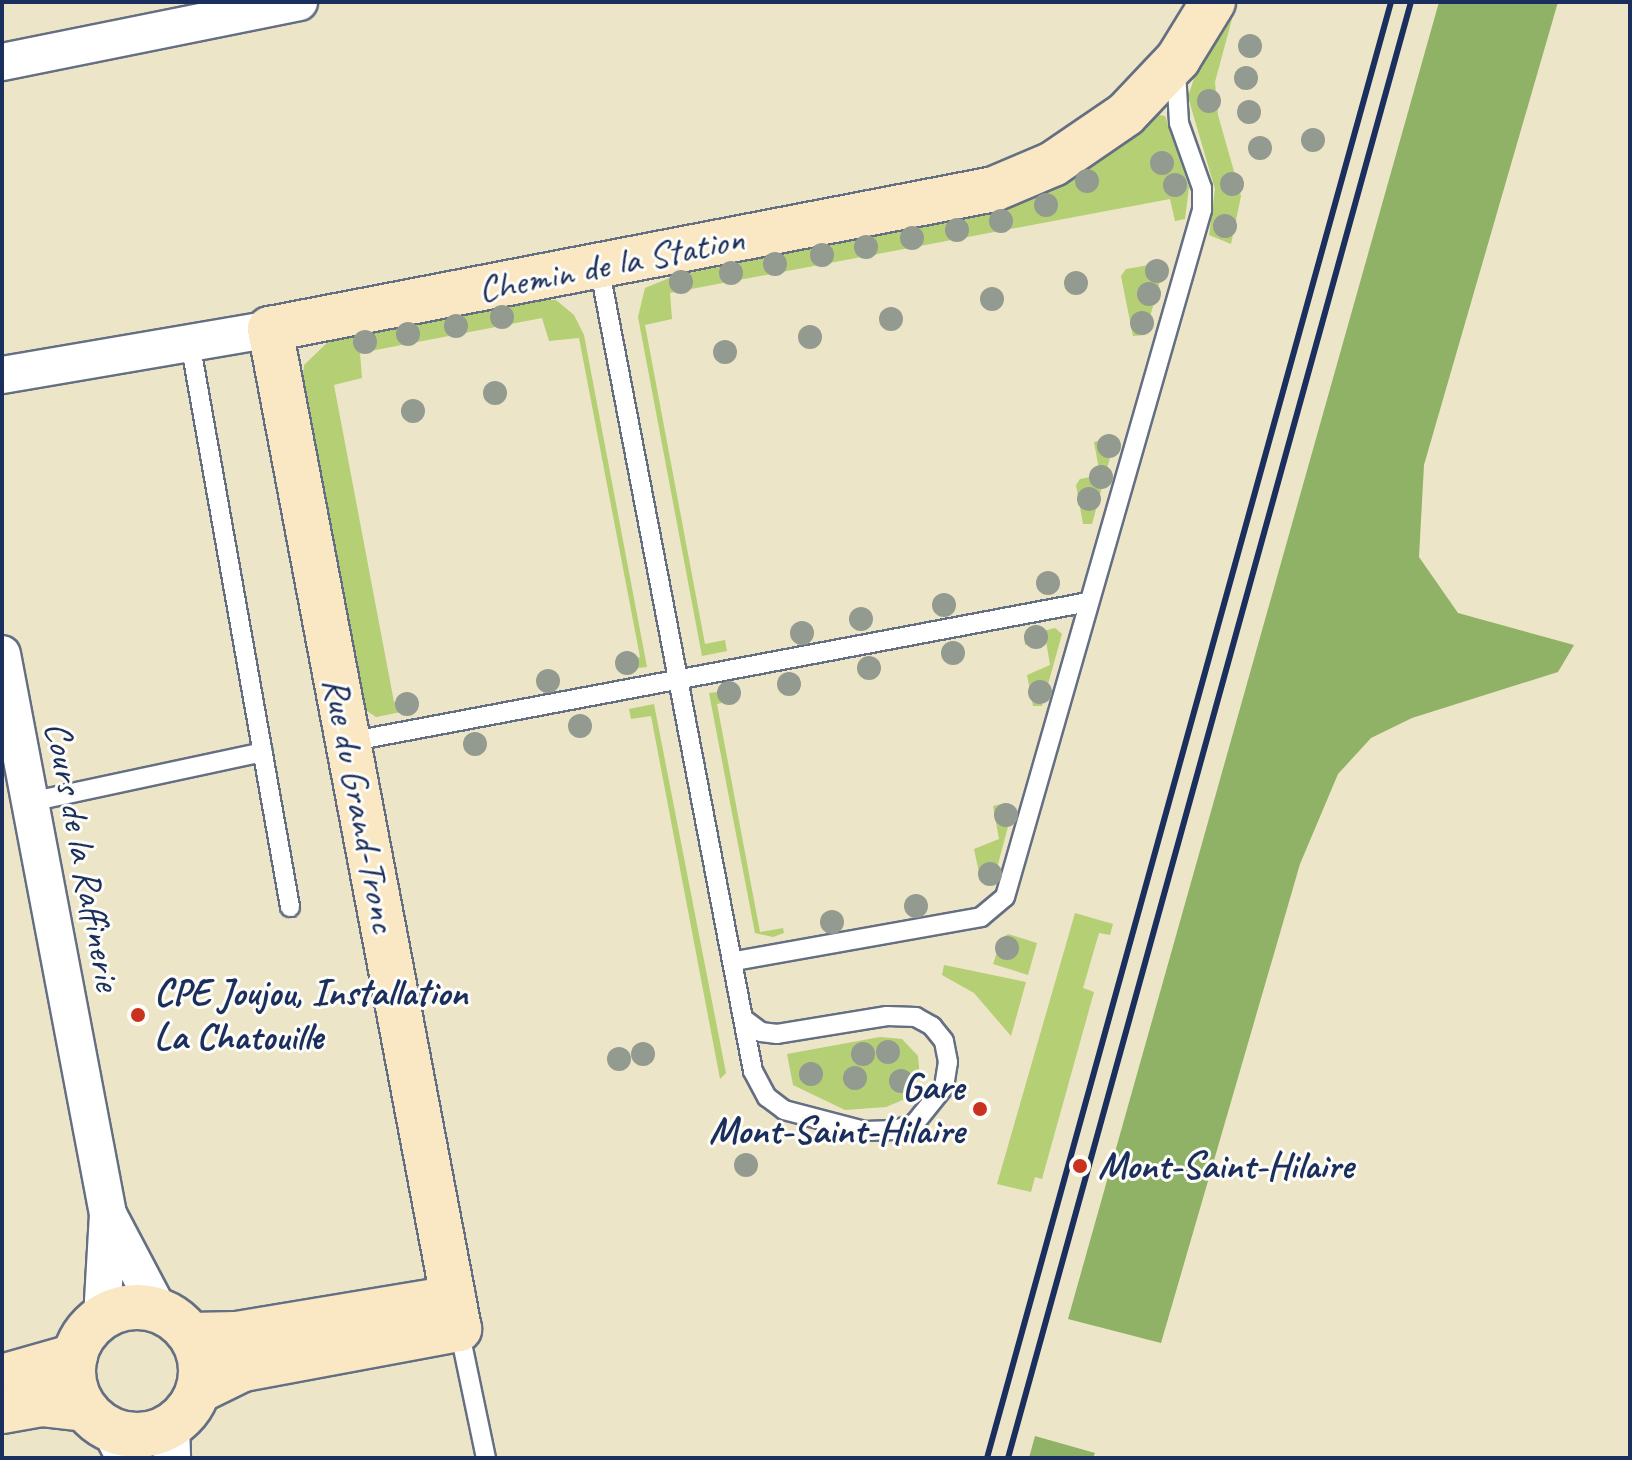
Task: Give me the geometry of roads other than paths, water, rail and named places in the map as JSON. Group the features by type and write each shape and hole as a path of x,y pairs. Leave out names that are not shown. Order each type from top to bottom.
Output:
{"street":[{"path":"2,62 299,2"},
{"name":"Chemin de la Station","path":"2,375 270,329 994,189 1086,145 1126,114 1178,59 1213,2"},
{"name":"Rue du Grand-Tronc","path":"270,329 456,1314"},
{"name":"Cours de la Raffinerie","path":"2,654 5,694 30,802 108,1214 102,1317"},
{"name":"Cours de la Raffinerie","path":"108,1214 175,1323"},
{"path":"106,1432 75,1387 75,1356 85,1334 102,1317 137,1307 175,1323 236,1334 456,1314"},
{"path":"198,1391 243,1369 456,1314"},
{"path":"2,1411 41,1404 106,1432 143,1435 171,1442 198,1391 202,1372 175,1323"},
{"path":"2,1377 75,1356"}],"lane":[{"path":"735,961 988,915 1005,897 1203,197 1177,114 1178,59"},
{"path":"599,266 678,679 745,1020 760,1087 784,1110 809,1120 864,1131 895,1130 925,1115 944,1087 948,1062 944,1041 932,1026 916,1017 887,1016 777,1034 761,1032 745,1020"},
{"path":"190,342 290,907"},
{"path":"348,742 1088,602"},
{"path":"30,802 263,752"},
{"path":"456,1314 486,1458"}],"railway":[{"path":"987,1458 1391,2"},
{"path":"1008,1458 1411,2"}],"place":[{"name":"CPE Joujou, Installation La Chatouille","path":"138,1015"},
{"name":"Gare Mont-Saint-Hilaire","path":"980,1109"},
{"name":"Mont-Saint-Hilaire","path":"1080,1166"}]}
